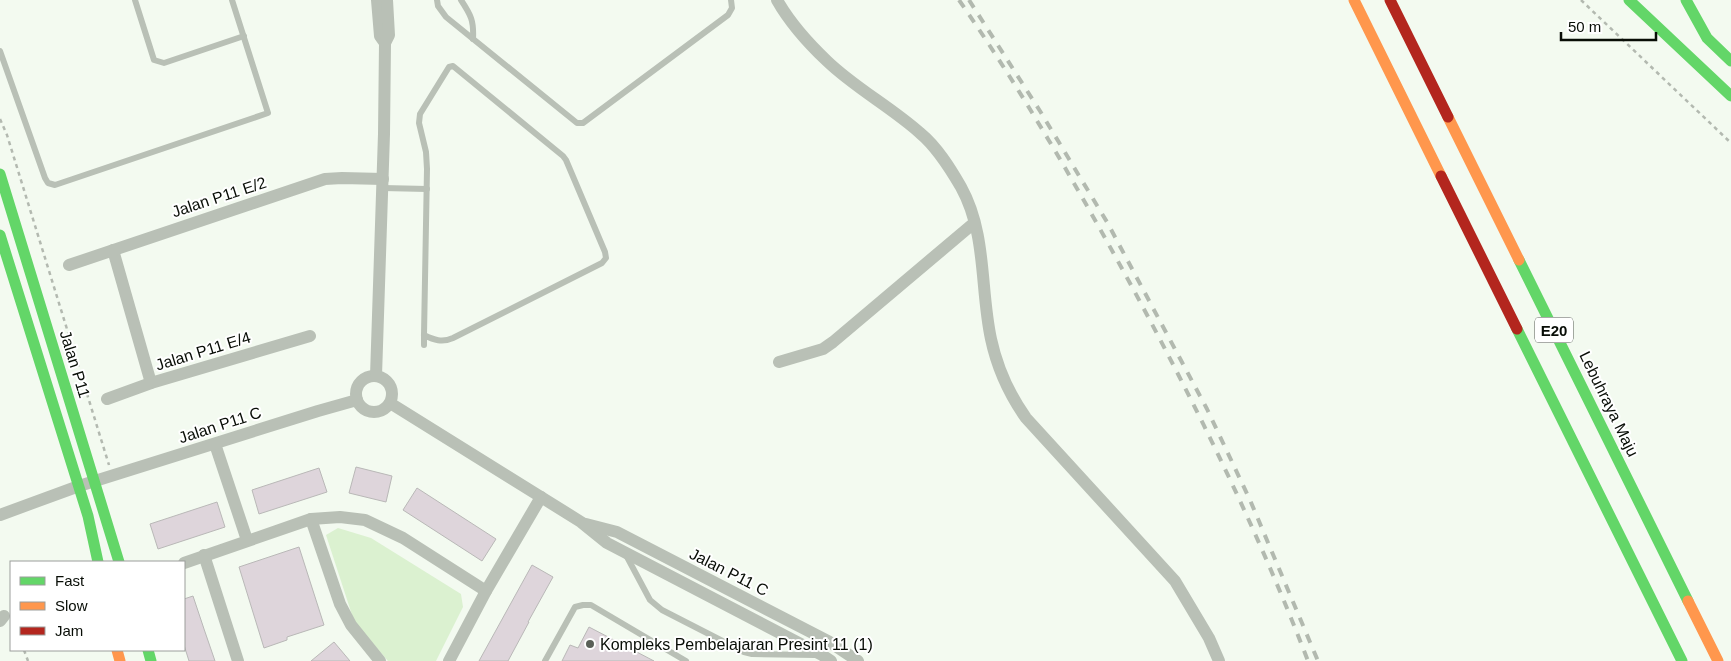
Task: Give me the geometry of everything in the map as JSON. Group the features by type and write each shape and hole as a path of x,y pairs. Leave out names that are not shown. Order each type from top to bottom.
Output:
{"main road":[{"name":"E20","path":"1354,0 1682,661"},
{"name":"Lebuhraya Maju","path":"1390,0 1718,661"},
{"path":"1630,0 1731,96"},
{"path":"1686,0 1707,38 1731,61"},
{"name":"Jalan P11","path":"0,174 119,561"},
{"name":"Jalan P11","path":"0,235 88,516 98,561"}],"street":[{"path":"377,0 380,36 385,43"},
{"path":"376,376 383,184 385,43 389,35 387,0"},
{"path":"776,0 789,20 828,62 921,133 945,161 962,189 974,223 980,245 991,338 998,363 1016,403 1033,425 1175,581 1209,638 1219,661"},
{"name":"Jalan P11 E/2","path":"69,264 325,179 342,178 383,184"},
{"path":"779,362 823,349 833,342 974,223"},
{"path":"113,250 151,383"},
{"name":"Jalan P11 E/4","path":"106,399 151,383 310,336"},
{"path":"376,376 386,380 390,385 392,396 390,403 383,410 372,413 362,408 356,400 356,392 364,378 376,376"},
{"name":"Jalan P11 C","path":"0,515 79,486 356,400"},
{"name":"Jalan P11 C","path":"390,403 541,496 581,522 607,543 826,658"},
{"path":"215,444 247,540"},
{"path":"449,661 541,496"},
{"path":"185,563 311,519 340,516 365,520 403,538 486,592"},
{"path":"311,519 340,604 351,625 380,661"},
{"name":"Jalan P11 C","path":"581,522 618,532 828,641 858,661"},
{"path":"204,555 238,661"}],"lane":[{"path":"136,0 154,60 158,62 164,63 244,36"},
{"path":"0,51 45,178 48,183 55,185 268,113 232,0"},
{"path":"437,0 438,6 446,17 577,122 583,123 728,15 732,8 731,0"},
{"path":"461,0 474,24 473,39"},
{"path":"424,336 446,341 602,263 606,258 563,156 453,66 449,67 420,114 419,122 426,152 427,189 424,336 424,345"},
{"path":"383,184 427,189"},
{"path":"625,552 650,600 662,610 744,652 826,658"},
{"path":"545,661 576,607 591,605 686,661"}],"path":[{"path":"1581,0 1731,143"},
{"path":"0,118 7,135 113,476"}],"green space":[{"path":"338,528 371,538 461,594 463,607 436,661 388,661 354,621 326,535"}],"building":[{"path":"356,467 392,476 386,502 349,493"},
{"path":"319,468 327,492 259,514 252,490"},
{"path":"417,488 496,539 482,561 403,510"},
{"path":"217,502 225,527 158,549 150,524"},
{"path":"299,547 324,625 287,637 287,640 264,648 239,567"},
{"path":"532,565 553,577 508,661 479,661"},
{"path":"193,596 215,661 189,661 185,648 185,599"},
{"name":"Kompleks Pembelajaran Presint 11 (1)","path":"589,627 654,661 562,661 570,645 578,648"},
{"path":"334,642 350,661 311,661"}],"railway":[{"path":"959,0 1049,140 1156,331 1226,470 1269,565 1308,661"},
{"path":"969,0 1040,111 1107,222 1207,409 1250,500 1318,661"}],"traffic: fast":[{"path":"1629,0 1731,96"},
{"path":"1686,0 1707,38 1731,61"},
{"path":"0,174 119,561"},
{"path":"0,235 88,516 98,561"},
{"path":"1519,260 1688,601"},
{"path":"1517,329 1682,661"},
{"path":"148,651 151,661"}],"traffic: slow":[{"path":"1354,0 1441,176"},
{"path":"1448,117 1519,260"},
{"path":"1688,601 1718,661"},
{"path":"117,651 120,661"}],"traffic: jam":[{"path":"1390,0 1448,117"},
{"path":"1441,176 1517,329"}],"place":[{"name":"Kompleks Pembelajaran Presint 11 (1)","path":"590,644"}]}
